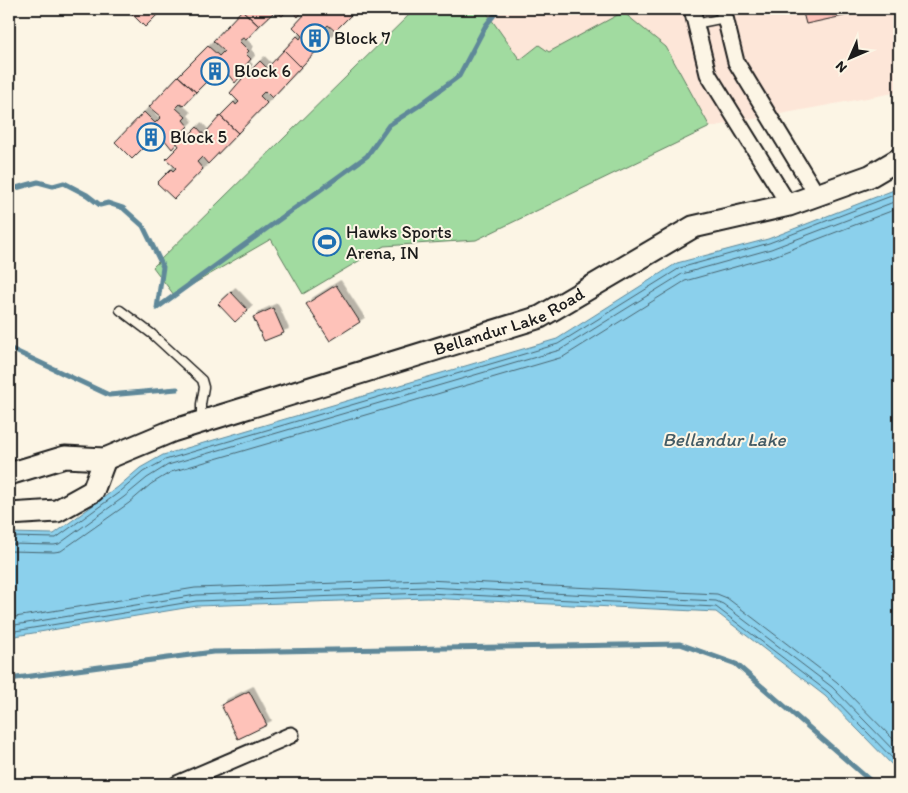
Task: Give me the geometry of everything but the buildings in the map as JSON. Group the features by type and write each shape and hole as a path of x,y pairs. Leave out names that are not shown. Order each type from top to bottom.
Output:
{"street":[{"path":"724,13 736,62 817,195"},
{"path":"693,16 708,74 789,205"},
{"name":"Bellandur Lake Road","path":"10,471 65,457 105,459 201,422 540,318 693,227 789,205 870,176 899,159"},
{"path":"9,514 57,511 93,491 105,459"},
{"path":"177,784 291,735"}],"lane":[{"path":"693,16 724,13"},
{"path":"120,310 152,334 202,380 204,387 201,404 201,422"}],"shaded area":[{"path":"484,9 899,9 899,92 710,127 666,47 659,42 549,52 539,45 520,60"}],"green space":[{"path":"415,9 484,9 520,60 539,45 549,52 623,12 666,47 710,127 476,240 384,246 303,294 271,239 174,295 153,267"}],"water":[{"name":"Bellandur Lake","path":"899,188 899,772 825,696 716,612 427,598 197,606 9,637 9,533 54,534 118,487 140,468 163,455 557,339 677,263 768,239"}],"waterway":[{"path":"157,308 367,156 389,125 459,76 486,25 499,9"},
{"path":"9,187 16,188 38,182 53,186 64,183 87,195 100,205 108,203 123,208 143,226 163,267 157,308"},
{"path":"9,348 109,395 177,389"},
{"path":"9,679 213,652 680,644 736,664 874,784"}],"place":[{"name":"Block 7","path":"315,38"},
{"name":"Block 6","path":"215,71"},
{"name":"Block 5","path":"151,137"},
{"name":"Hawks Sports Arena, IN","path":"327,242"}]}
